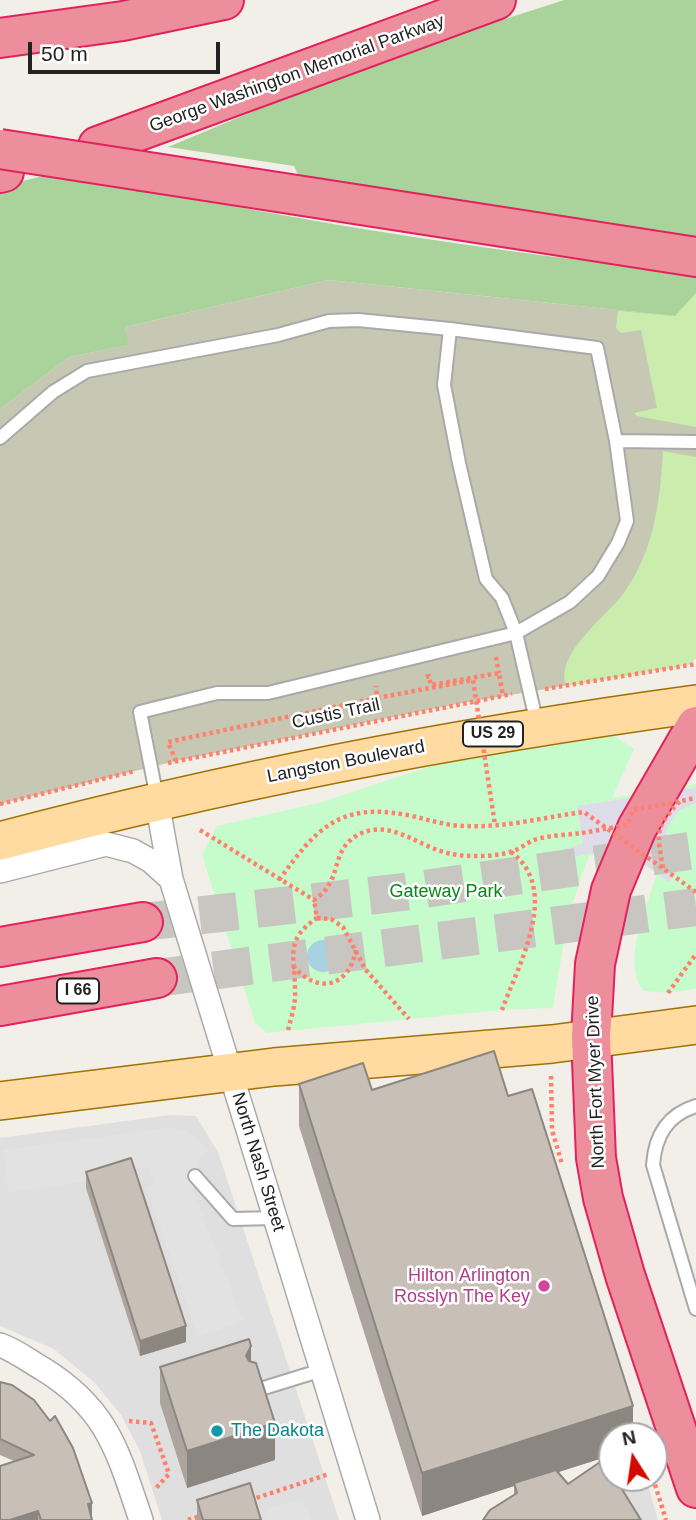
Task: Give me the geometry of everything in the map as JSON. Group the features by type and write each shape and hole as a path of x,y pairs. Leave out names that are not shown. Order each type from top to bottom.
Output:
{"highway":[{"path":"0,38 123,21 224,0"},
{"name":"George Washington Memorial Parkway","path":"98,146 496,0"},
{"path":"1,165 142,172 696,257"},
{"name":"North Fort Myer Drive","path":"696,726 638,828 611,890 595,964 591,1037 596,1158 603,1198 625,1275 696,1488"},
{"path":"0,947 143,922"},
{"name":"I 66","path":"0,1006 157,978"}],"main road":[{"name":"Langston Boulevard","path":"0,841 305,769 538,727 696,704"},
{"path":"0,1101 230,1073 696,1025"}],"street":[{"name":"North Nash Street","path":"158,802 171,879 368,1520"},
{"path":"0,871 106,844 134,851 151,861 171,879"},
{"path":"649,1030 696,1045"},
{"path":"0,1345 58,1378 83,1398 118,1450 141,1520"}],"lane":[{"path":"0,438 53,392 87,371 278,335 330,321 358,320 450,329 597,348 617,441 627,521 618,543 598,576 570,602 516,633 268,693 217,693 140,712 158,802"},
{"path":"450,329 444,385 462,476 485,579 502,598 516,633 538,727"},
{"path":"617,441 696,442"},
{"path":"696,1106 685,1110 663,1127 654,1150 653,1166 696,1309"},
{"path":"195,1176 233,1219 275,1218"},
{"path":"254,1391 322,1370"}],"path":[{"path":"416,678 429,676 430,685 499,673 495,657"},
{"path":"556,688 696,664"},
{"name":"Custis Trail","path":"377,698 168,742 176,761 503,695 499,673"},
{"path":"389,683 375,686 377,698 473,680 495,825"},
{"path":"0,804 118,775"},
{"path":"314,900 327,892 335,879 336,864 342,850 354,837 370,830 386,828 451,854 511,852 534,840 627,825 633,810 696,798"},
{"path":"664,869 657,834 664,817 680,801"},
{"path":"279,880 311,837 328,824 368,811 390,812 465,827 584,812 696,892"},
{"path":"200,831 314,900"},
{"path":"502,1010 527,944 535,910 532,881 521,859 511,852"},
{"path":"314,900 317,918"},
{"path":"288,1030 296,995 293,942 300,929 317,918 331,919 343,927 365,969 410,1018"},
{"path":"293,966 308,980 327,984 338,980 349,971 356,949"},
{"path":"668,993 696,954"},
{"path":"124,1421 152,1423 169,1474 153,1491"},
{"path":"239,1503 329,1474"},
{"path":"657,1492 666,1520"},
{"path":"188,1520 214,1512"}],"shaded area":[{"path":"329,280 675,316 696,293 696,658 688,665 457,704 176,761 0,804 0,409 69,357 128,345 125,327"},
{"path":"696,788 696,803 678,811 666,830 668,858 678,871 669,882 623,848 572,857 572,860 556,863 554,852 583,844 577,806"},
{"path":"170,1115 196,1116 218,1152 339,1520 162,1520 140,1451 121,1415 95,1383 54,1349 0,1326 0,1138"},
{"path":"165,1128 183,1129 198,1138 208,1151 199,1160 194,1192 243,1321 198,1337 146,1187 154,1184 148,1168 130,1167 80,1182 8,1193 3,1150"},
{"path":"614,1492 650,1492 658,1520 522,1520"},
{"path":"302,1498 311,1520 268,1520 265,1510"}],"green space":[{"path":"564,0 696,0 696,241 302,183 294,166 168,147 369,63"},
{"path":"58,172 376,231 536,254 696,272 696,293 675,316 329,280 125,327 129,345 69,357 0,409 0,187"},
{"path":"696,293 696,427 637,416 634,413 657,408 641,330 621,333 616,328 618,311 675,316"},
{"path":"663,451 696,457 696,658 688,665 566,686 565,674 574,649 623,594 642,561 657,508"},
{"name":"Gateway Park","path":"614,736 634,749 612,798 696,784 696,989 668,993 644,991 637,979 635,950 638,934 657,873 623,853 589,856 571,912 553,1008 502,1010 267,1033 255,1023 202,855 217,826 318,803 441,763"}],"water":[{"path":"323,940 335,944 339,956 335,968 323,972 311,968 307,956 311,944"}],"building":[{"path":"494,1051 508,1096 532,1089 633,1406 422,1473 299,1084 363,1063 372,1090"},
{"path":"131,1158 186,1326 140,1341 86,1172"},
{"path":"249,1339 251,1346 246,1356 249,1361 256,1363 275,1423 187,1451 160,1367"},
{"path":"0,1382 12,1385 34,1400 50,1421 55,1416 73,1448 92,1503 88,1504 92,1520 41,1520 38,1511 10,1520 0,1520 0,1466 34,1455 0,1439"},
{"path":"598,1463 598,1492 624,1492 641,1520 483,1520 490,1510 517,1493 514,1483 556,1470 568,1484"},
{"path":"250,1483 261,1520 203,1520 197,1500"}],"tunnel":[{"path":"143,922 403,892 696,850"},
{"path":"157,978 696,907"}],"place":[{"name":"Hilton Arlington Rosslyn The Key","path":"544,1286"},
{"name":"The Dakota","path":"217,1431"}]}
